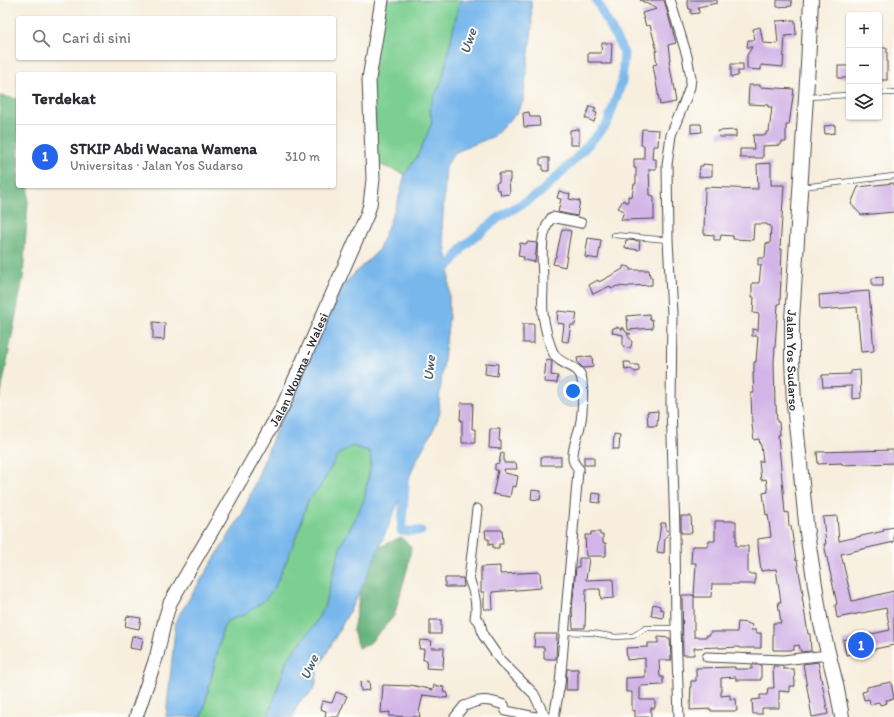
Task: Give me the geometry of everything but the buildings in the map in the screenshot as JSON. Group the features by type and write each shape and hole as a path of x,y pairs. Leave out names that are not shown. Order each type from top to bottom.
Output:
{"main road":[{"name":"Jalan Yos Sudarso","path":"810,0 808,65 792,320 792,359 794,404 808,539 821,624 836,684 840,717"}],"street":[{"name":"Jalan Wouma - Walesi","path":"136,717 157,655 164,619 170,603 283,406 367,215 370,205 373,179 369,79 382,0"},
{"path":"670,0 687,56 691,78 690,87 674,125 668,147 667,165 668,240 672,313 671,405 679,717"},
{"path":"548,716 560,684 579,469 576,466 572,456 581,425 583,390 581,376 574,366 562,362 555,357 551,347 543,313 542,266 544,242 548,223 552,217 581,223"},
{"path":"477,509 469,579 474,589 477,610 475,618 480,622 483,635 501,661 534,694 548,716"},
{"path":"707,657 783,660 828,655"},
{"path":"455,717 464,706 471,705 480,700 504,705 506,711 536,717 548,716"}],"lane":[{"path":"882,93 894,93"},
{"path":"806,98 846,95"},
{"path":"801,187 894,176"},
{"path":"614,235 668,240"},
{"path":"565,632 593,633 615,637 634,636 646,628 676,628"}],"green space":[{"path":"383,0 460,0 442,80 430,107 432,123 417,157 405,174 375,163 369,93"},
{"path":"0,96 16,99 16,188 29,188 23,278 0,398"},
{"path":"352,446 370,452 371,463 364,500 341,545 324,608 314,625 287,660 268,717 202,717 223,628 227,621 244,615 289,555 308,500 319,489 338,455"},
{"path":"401,537 411,547 408,566 394,616 368,645 358,648 353,630 361,590 378,548"}],"water":[{"name":"Uwe","path":"460,0 531,0 532,28 523,101 516,114 494,136 458,151 453,155 446,166 442,230 449,266 449,317 439,400 440,413 435,426 417,459 361,590 318,669 315,687 310,694 299,702 293,717 268,717 287,660 314,625 324,608 341,545 364,500 371,463 370,452 352,446 338,455 319,489 308,500 289,555 274,589 264,601 244,615 227,621 223,628 202,717 166,717 176,620 243,513 316,336 345,283 378,251 398,201 405,174 417,157 432,123 430,107 442,80"}],"waterway":[{"path":"439,273 449,266 465,245 501,216 540,193 574,160 607,124 622,82 624,53 596,0"},
{"path":"402,476 405,486 401,531 421,531"}],"place":[{"name":"STKIP Abdi Wacana Wamena","path":"861,645"}]}
